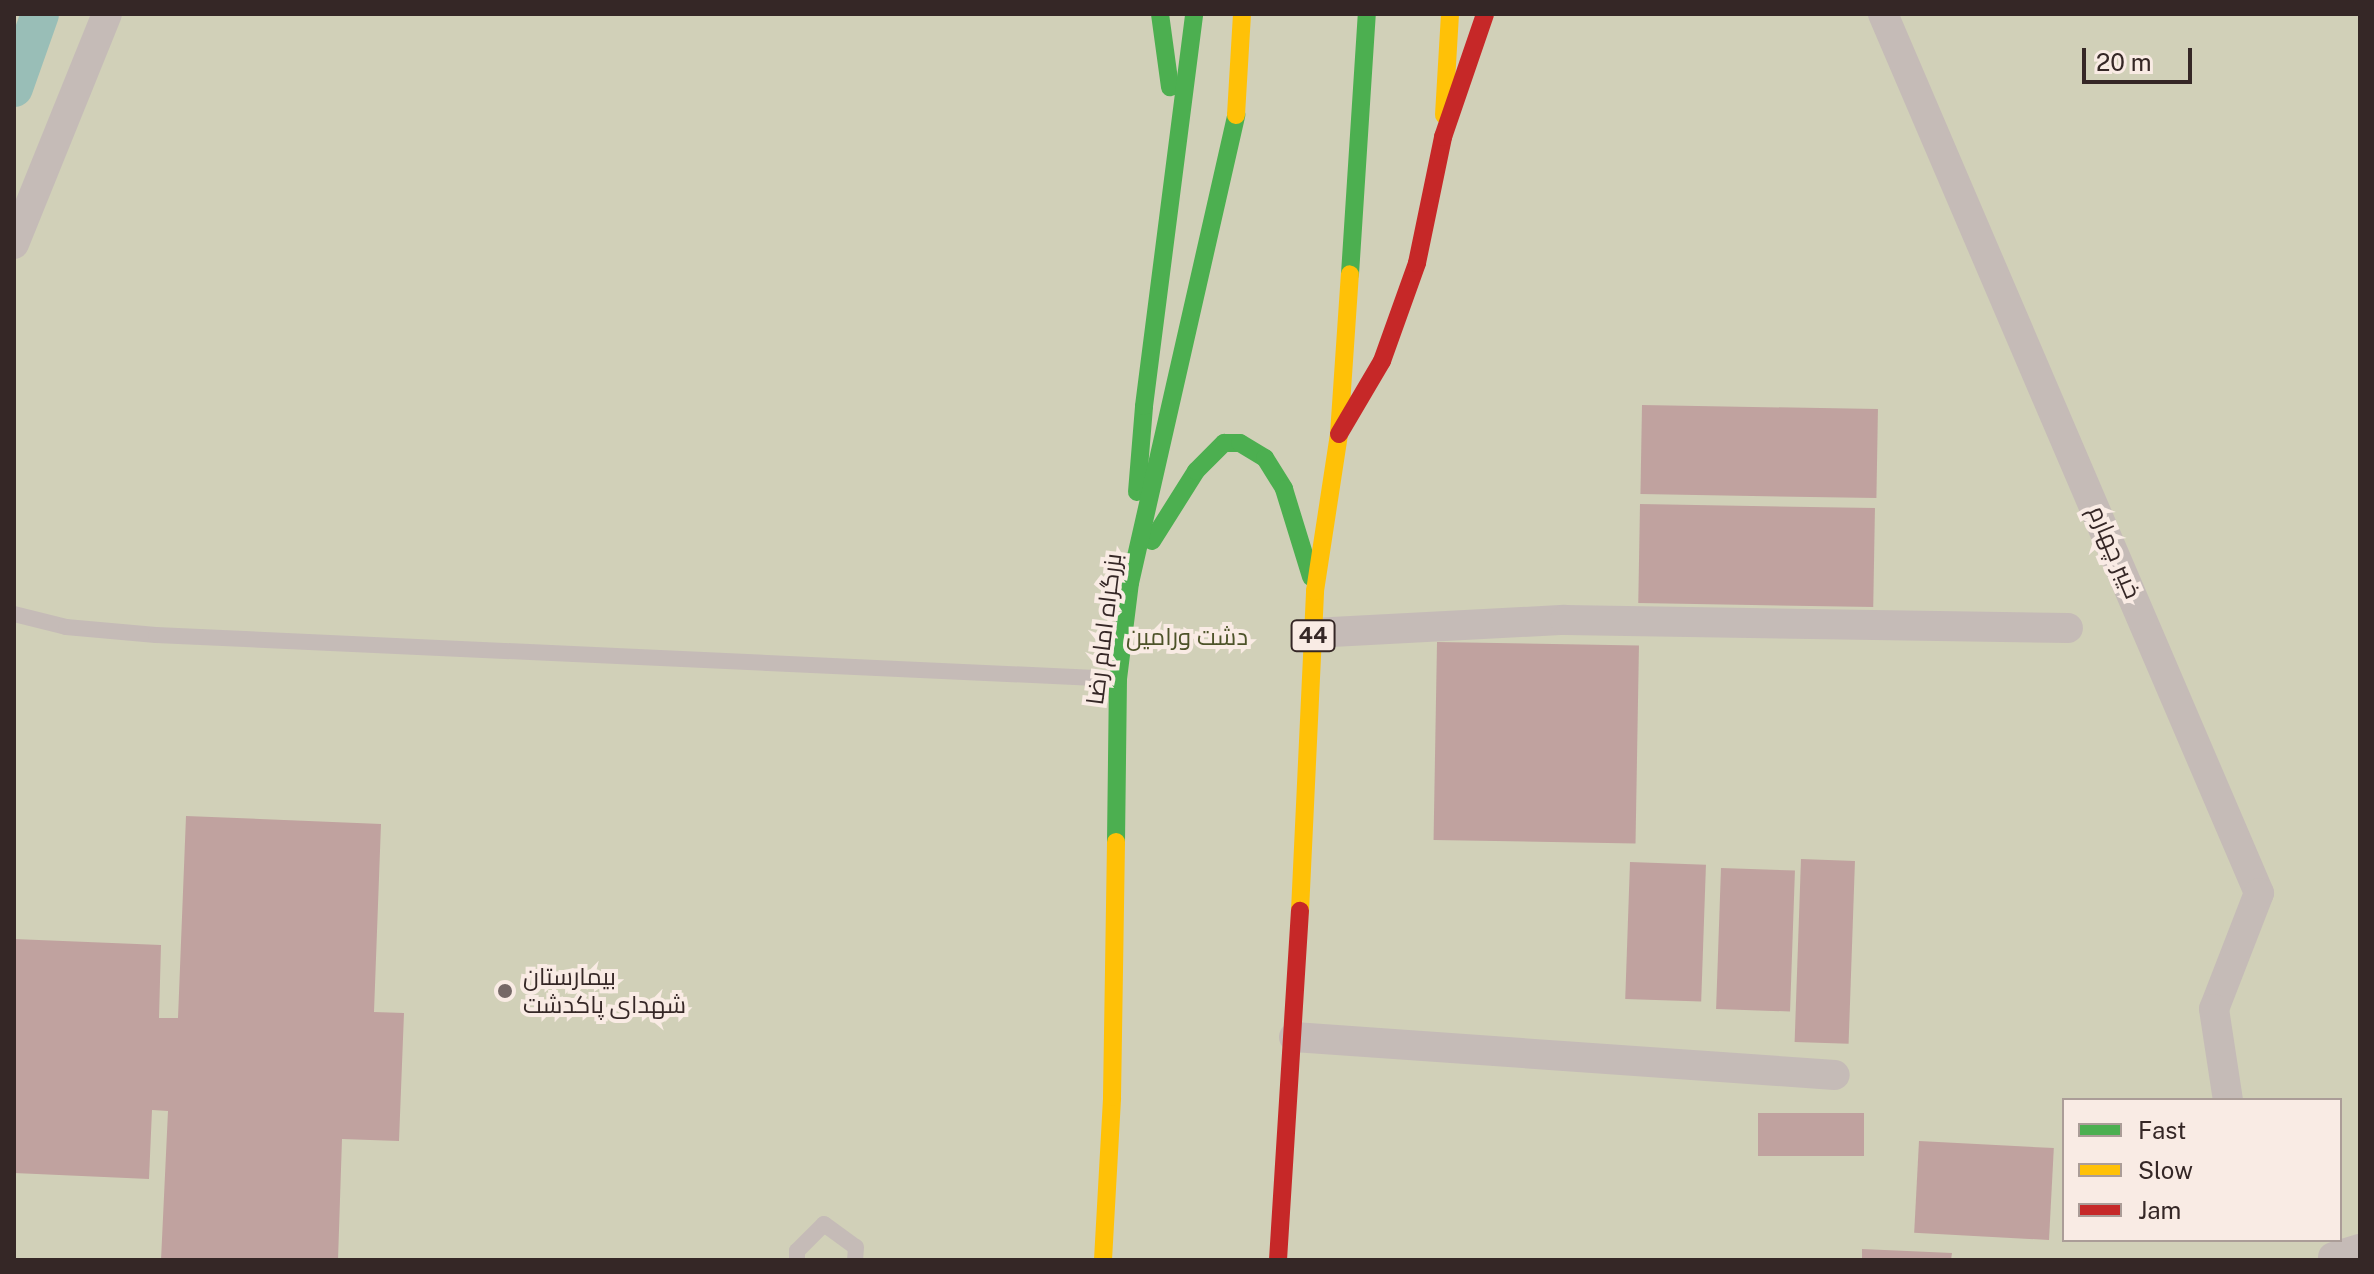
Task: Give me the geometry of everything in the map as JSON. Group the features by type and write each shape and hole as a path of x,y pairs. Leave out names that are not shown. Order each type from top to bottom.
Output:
{"main road":[{"path":"1160,14 1177,156"},
{"path":"1130,583 1144,406 1194,14"},
{"name":"بزرگراه امام رضا","path":"1103,1260 1112,1097 1118,679 1130,583 1235,126 1242,14"},
{"name":"44","path":"1278,1260 1294,1037 1315,591 1339,434 1367,14"},
{"path":"1443,137 1450,14"},
{"path":"1339,434 1382,361 1417,263 1443,137 1485,14"},
{"path":"1130,583 1168,512 1196,471 1224,443 1240,443 1265,458 1284,489 1315,591"}],"street":[{"path":"14,244 107,14"},
{"name":"خیبر چهارم","path":"1883,14 2259,893 2214,1009 2228,1098"},
{"path":"1313,633 1565,620 2068,628"},
{"path":"1294,1037 1835,1075"}],"lane":[{"path":"14,614 66,627 156,635 1118,679"},
{"path":"797,1260 797,1251 824,1224 856,1247 855,1260"}],"green space":[{"name":"دشت ورامین","path":"14,14 2360,14 2360,1260 14,1260"}],"building":[{"path":"1642,405 1878,409 1876,498 1640,494"},
{"path":"1640,504 1875,508 1873,607 1638,603"},
{"path":"1437,642 1639,646 1636,843 1434,840"},
{"path":"186,816 381,824 374,1012 404,1013 399,1141 342,1139 338,1260 161,1260 168,1111 152,1110 149,1179 14,1173 14,939 161,945 159,1018 178,1018"},
{"path":"1801,859 1855,861 1849,1044 1795,1042"},
{"path":"1630,862 1706,865 1701,1002 1625,999"},
{"path":"1721,868 1795,871 1790,1011 1716,1009"},
{"path":"1758,1113 1864,1113 1864,1156 1758,1156"},
{"path":"1919,1141 2054,1148 2049,1240 1914,1233"},
{"path":"1862,1249 1952,1253 1951,1260 1862,1260"}],"waterway":[{"path":"14,88 40,14"}],"traffic: fast":[{"path":"1160,14 1170,87"},
{"path":"1137,492 1144,406 1194,14"},
{"path":"1350,274 1367,14"},
{"path":"1116,842 1118,679 1130,583 1236,115"},
{"path":"1152,541 1196,471 1224,443 1240,443 1265,458 1284,489 1311,577"}],"traffic: slow":[{"path":"1236,115 1242,14"},
{"path":"1444,115 1450,14"},
{"path":"1300,911 1315,591 1339,434 1350,274"},
{"path":"1103,1260 1112,1097 1116,842"}],"traffic: jam":[{"path":"1339,434 1382,361 1417,263 1443,137 1485,14"},
{"path":"1278,1260 1300,911"}],"place":[{"name":"بیمارستان شهدای پاکدشت","path":"505,991"}]}
